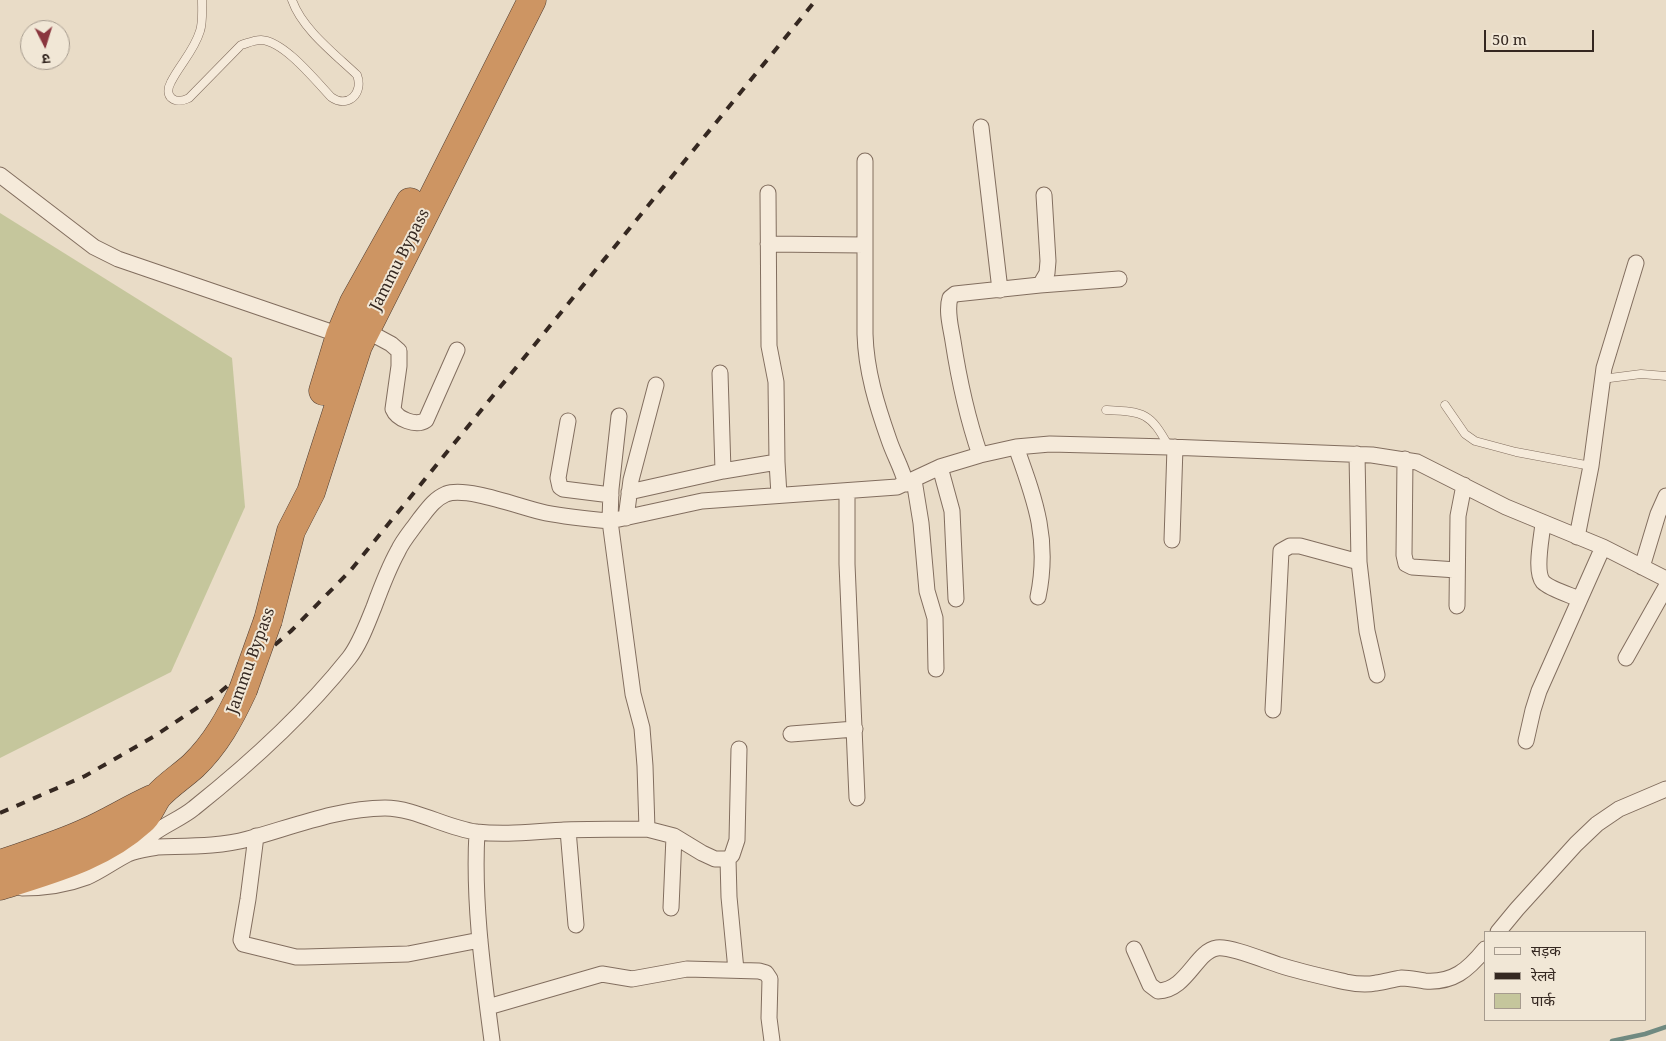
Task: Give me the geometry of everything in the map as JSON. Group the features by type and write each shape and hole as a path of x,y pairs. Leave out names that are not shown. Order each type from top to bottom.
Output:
{"highway":[{"name":"Jammu Bypass","path":"353,333 354,302 450,129 513,0"},
{"name":"Jammu Bypass","path":"0,886 81,859 116,842 143,820 158,796 194,765 212,746 228,721 244,690 268,620 291,531 292,492 353,333 532,0"},
{"name":"Jammu Bypass","path":"0,864 87,832 128,809 158,796"}],"street":[{"path":"980,127 1000,290"},
{"path":"865,161 866,360 890,442 906,477 921,523 927,591 936,618 936,669"},
{"path":"0,175 94,247 118,259 391,344 399,352 393,409 396,414 412,423 421,423 426,420 457,350"},
{"path":"768,193 769,346 776,382 778,477"},
{"path":"1040,285 1047,273 1048,261 1044,195"},
{"path":"768,244 864,245"},
{"path":"1577,537 1591,466 1602,379 1636,263"},
{"path":"978,450 959,380 951,328 950,298 955,294 1119,279"},
{"path":"720,373 723,470"},
{"path":"627,503 656,385"},
{"path":"619,416 610,507 633,694 642,728 647,830"},
{"path":"568,421 558,478 560,487 610,507"},
{"path":"138,851 141,844 152,834 193,809 269,743 327,684 350,656 362,634 404,540 438,498 448,494 469,493 574,518 627,503 723,470 778,477 847,491 886,488 906,477 940,467 978,450 1050,444 1372,455 1417,462 1506,507 1603,548 1666,580"},
{"path":"1016,447 1035,504 1043,546 1042,579 1038,597"},
{"path":"1172,447 1172,540"},
{"path":"1357,454 1359,562 1367,631 1377,675"},
{"path":"1405,459 1404,555 1406,564 1412,567 1457,570"},
{"path":"940,467 952,512 956,599"},
{"path":"627,503 702,501 778,477"},
{"path":"1457,606 1458,516 1464,485"},
{"path":"847,491 857,798"},
{"path":"1642,567 1658,514 1666,496"},
{"path":"1543,523 1539,565 1540,576 1546,584 1579,599"},
{"path":"1274,710 1281,551 1290,546 1300,546 1359,562"},
{"path":"1526,741 1539,691 1603,548"},
{"path":"1626,658 1666,587"},
{"path":"791,734 855,729"},
{"path":"0,886 35,888 54,886 87,876 138,851 158,847 226,844 321,817 386,808 402,810 477,832 647,830 674,836 715,859 728,858 732,855 737,840 739,749"},
{"path":"1499,931 1576,844 1597,824 1618,809 1666,789"},
{"path":"568,830 576,925"},
{"path":"477,832 477,887 480,940 492,1041"},
{"path":"256,836 241,940 243,944 305,957 408,954 480,940"},
{"path":"671,908 674,836"},
{"path":"728,858 729,896 736,970"},
{"path":"1134,949 1147,980 1152,988 1158,991 1167,990 1177,985 1206,955 1217,948 1230,949 1282,966 1359,984 1374,984 1401,978 1441,981 1464,971 1484,950"},
{"path":"488,1007 602,974 632,979 687,969 763,972 770,978 769,1018 772,1041"}],"lane":[{"path":"202,0 201,29 192,51 170,83 169,94 172,99 182,101 188,98 242,45 262,40 280,47 330,97 344,102 353,98 360,82 357,74 312,31 298,14 292,0"},
{"path":"1602,379 1641,374 1666,376"},
{"path":"1445,405 1465,434 1475,441 1516,452 1591,466"},
{"path":"1106,410 1129,411 1147,416 1172,447"}],"green space":[{"path":"0,213 232,358 245,507 171,672 0,758"}],"waterway":[{"path":"1612,1041 1645,1034 1666,1027"}],"railway":[{"path":"0,813 85,776 153,737 218,694 291,631 350,571 816,0"}]}
